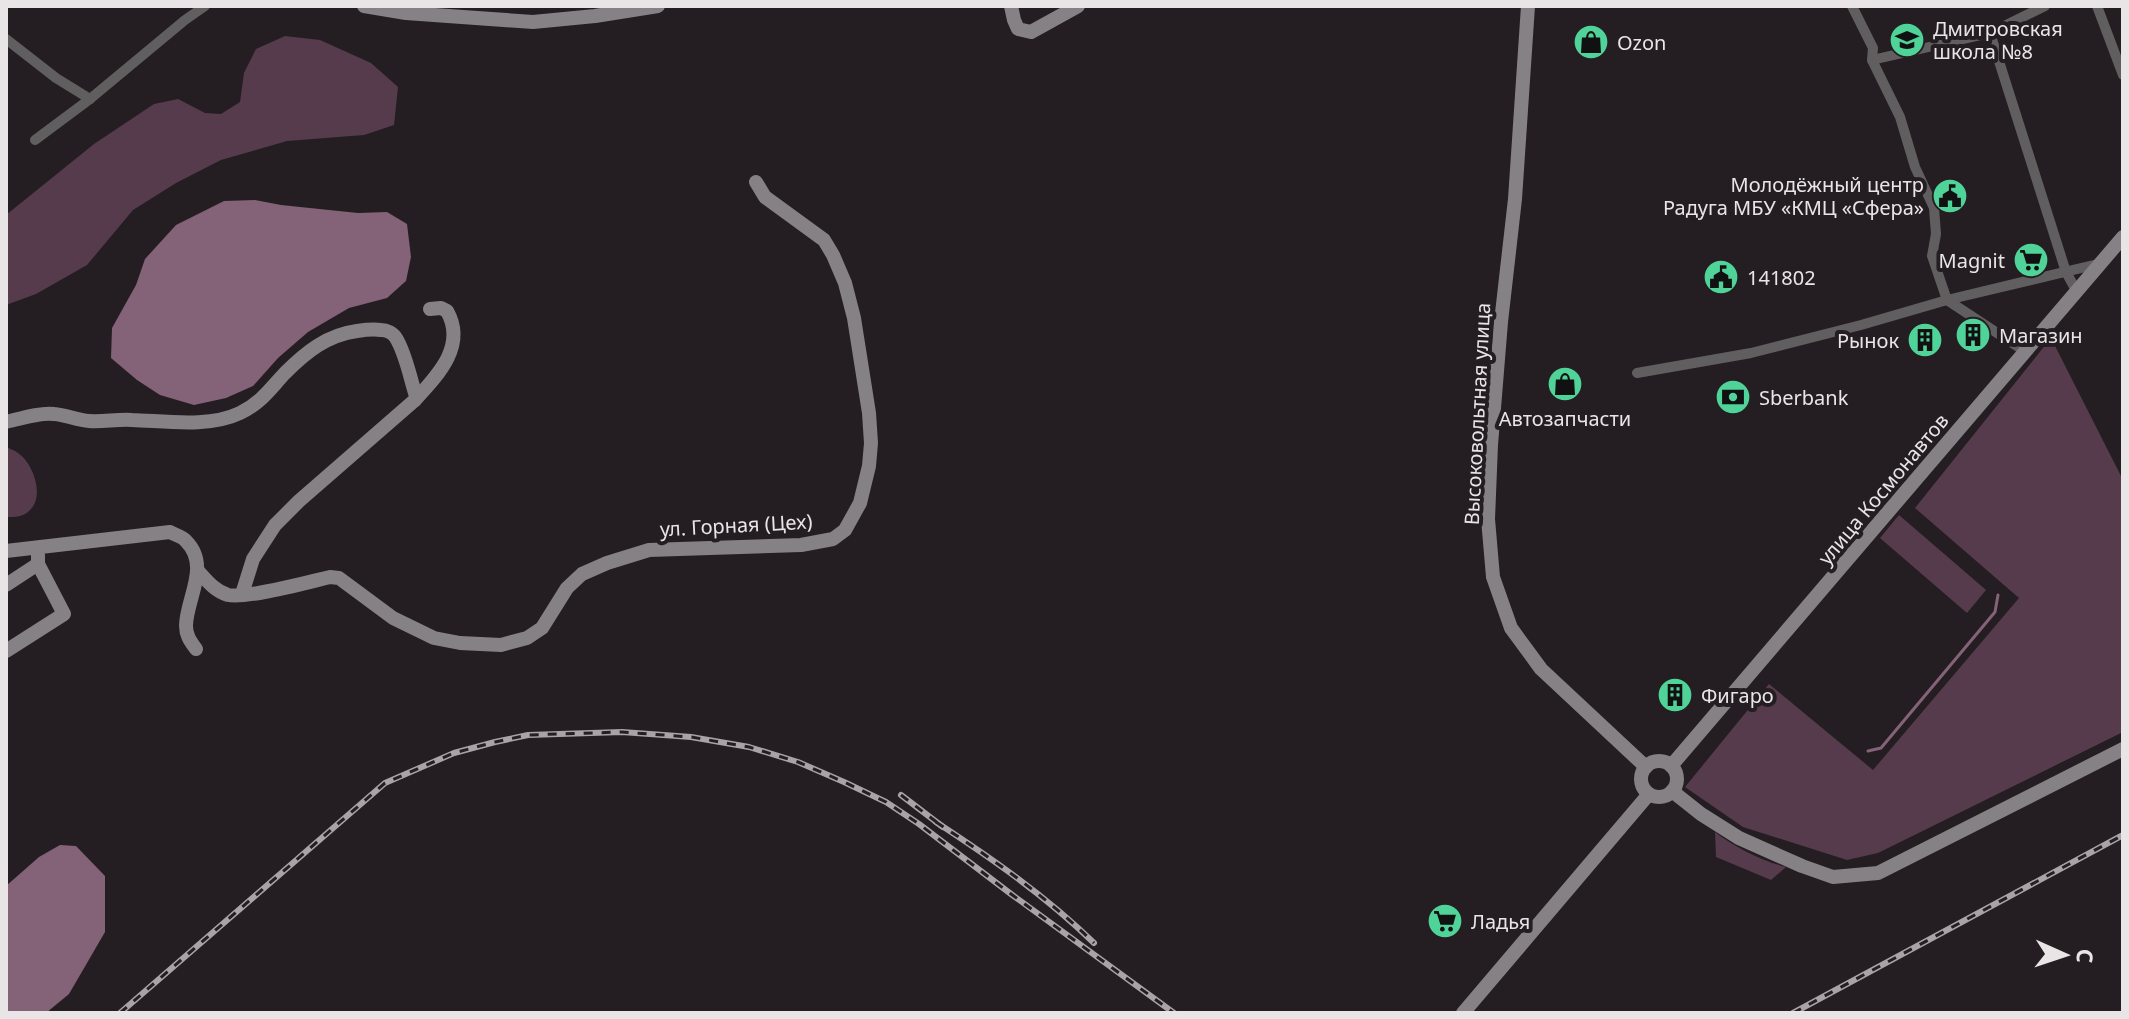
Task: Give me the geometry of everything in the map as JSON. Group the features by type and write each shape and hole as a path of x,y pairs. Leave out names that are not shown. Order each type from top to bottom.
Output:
{"street":[{"path":"35,140 205,6"},
{"path":"364,6 406,13 533,22 658,6"},
{"path":"1012,13 1018,29 1031,32 1078,6"},
{"name":"Высоковольтная улица","path":"1528,6 1515,199 1491,445 1488,519 1493,577 1511,628 1541,669 1646,767"},
{"path":"1852,6 1873,48 1872,60 1900,117 1915,167 1934,208 1936,234 1932,256 1947,300 2026,352"},
{"path":"1872,60 1990,33 2045,6"},
{"path":"2097,6 2123,75"},
{"path":"1990,33 2066,272 2077,292"},
{"path":"6,39 56,78 90,99"},
{"name":"ул. Горная (Цех)","path":"242,594 330,577 339,578 393,618 434,638 501,645 527,638 542,628 567,588 582,574 607,563 649,550 801,545 833,539 845,530 860,503 871,443 854,318 845,283 824,240 765,197 756,182"},
{"name":"улица Космонавтов","path":"1671,766 1989,384 2026,352 2123,237"},
{"path":"1637,373 1751,353 1947,300 2100,264"},
{"path":"198,571 211,587 229,595 242,594 253,559 275,525 438,376 447,360 455,330 447,311 430,309"},
{"path":"6,422 44,414 97,421 194,422 224,418 256,404 311,349 339,334 378,329 390,332 396,338 415,400"},
{"path":"6,551 170,532 186,541 195,556 198,571 186,624 188,638 196,649"},
{"path":"6,651 64,614 38,564 38,547"},
{"path":"6,585 38,564"},
{"path":"1672,791 1739,838 1802,866 1833,877 1878,873 2123,749"},
{"path":"1657,761 1671,766 1677,778 1672,791 1661,797 1649,794 1641,783 1646,767 1657,761"},
{"path":"1463,1013 1649,794"}],"shaded area":[{"path":"285,36 320,40 371,63 398,87 394,125 364,135 287,141 221,160 133,210 87,265 36,294 6,305 6,215 94,144 154,104 178,99 205,113 221,114 240,102 244,73 256,49"},
{"path":"255,200 358,213 387,212 407,224 411,257 406,281 387,298 349,308 308,332 278,358 253,386 226,398 194,405 160,395 111,358 112,328 136,285 145,259 176,225 224,201"},
{"path":"2051,338 2123,480 2123,732 1878,853 1847,860 1743,827 1685,787 1769,684 1873,770 2019,598 1915,508"},
{"path":"6,447 28,464 37,488 34,504 28,512 19,516 6,517"},
{"path":"1899,515 1986,590 1967,613 1880,538"},
{"path":"1715,832 1749,853 1786,867 1771,880 1716,857"},
{"path":"60,845 76,846 105,876 105,932 69,994 46,1013 6,1013 6,886 39,857"}],"waterway":[{"path":"1868,751 1881,748 1995,612 1998,595"}],"railway":[{"path":"120,1013 385,783 454,753 495,742 528,735 622,732 691,737 749,747 798,762 886,802 1174,1013"},
{"path":"901,795 943,827"},
{"path":"936,822 1018,878 1094,943"},
{"path":"1793,1013 2123,835"}],"place":[{"name":"Дмитровская школа №8","path":"1907,40"},
{"name":"Ozon","path":"1591,42"},
{"name":"Молодёжный центр Радуга МБУ «КМЦ «Сфера»","path":"1950,196"},
{"name":"Magnit","path":"2031,260"},
{"name":"141802","path":"1721,277"},
{"name":"Магазин","path":"1973,335"},
{"name":"Рынок","path":"1925,340"},
{"name":"Автозапчасти","path":"1565,384"},
{"name":"Sberbank","path":"1733,397"},
{"name":"Фигаро","path":"1675,695"},
{"name":"Ладья","path":"1445,921"}]}
